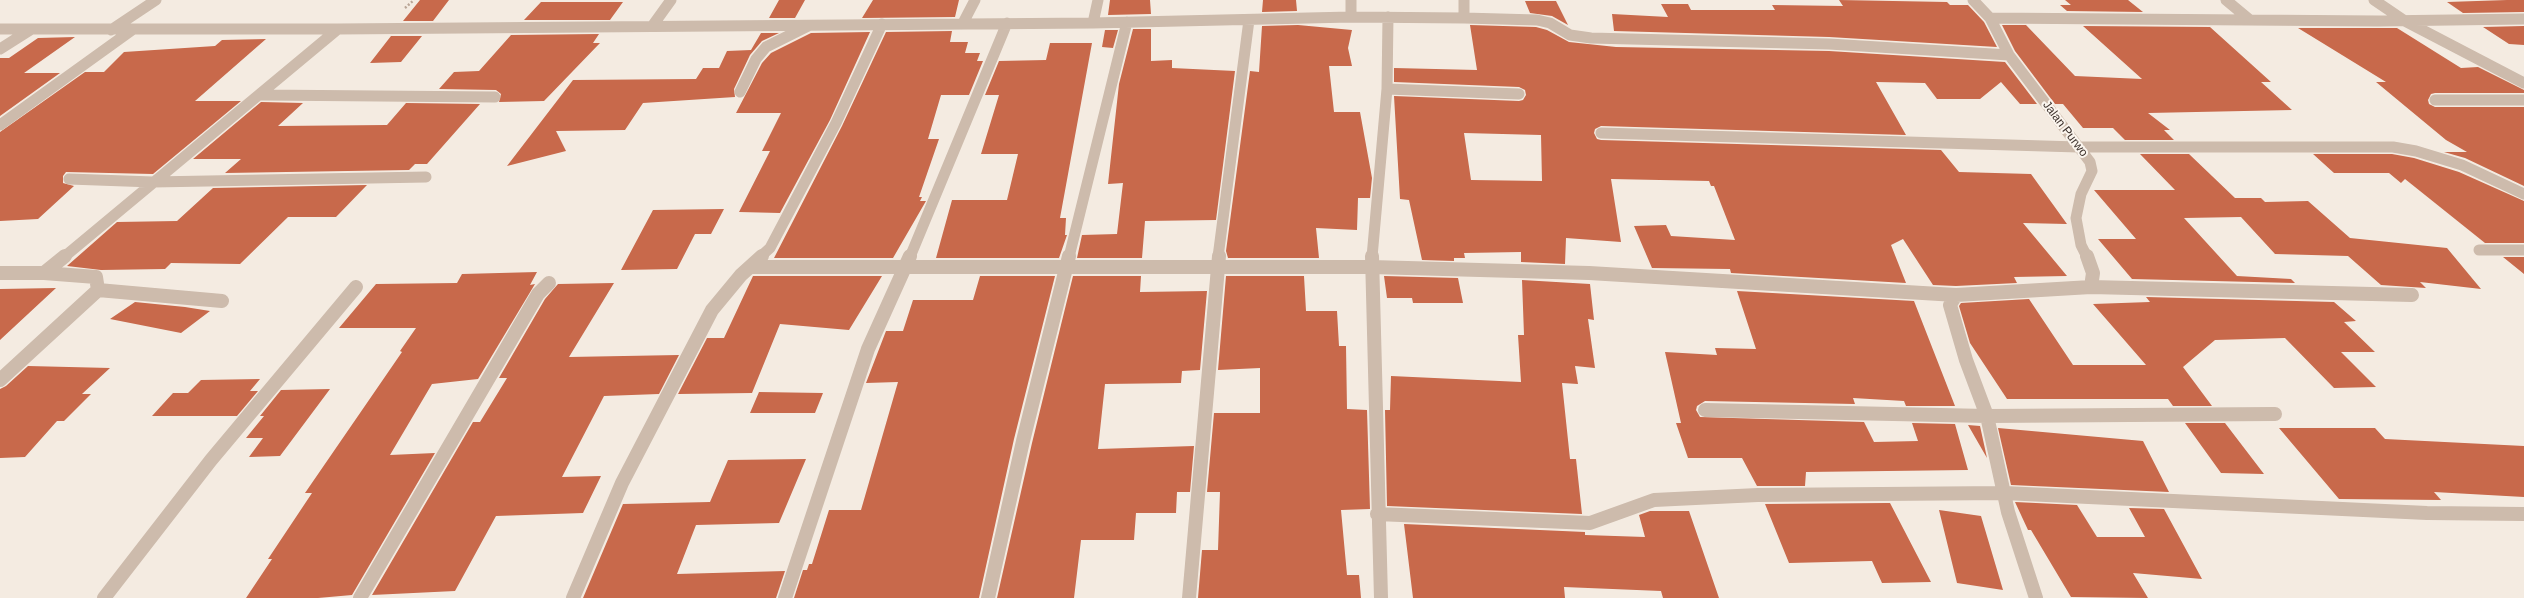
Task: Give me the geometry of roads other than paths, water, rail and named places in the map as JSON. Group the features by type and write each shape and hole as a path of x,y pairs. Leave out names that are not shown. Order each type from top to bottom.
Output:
{"street":[{"path":"111,30 156,0"},
{"path":"652,25 672,0"},
{"path":"963,23 975,0"},
{"path":"1093,23 1098,0"},
{"path":"1351,17 1352,0"},
{"path":"1464,0 1464,18"},
{"name":"Jalan Purwo","path":"1973,0 1990,18 2009,55 2090,162 2092,171 2081,194 2076,218 2081,245 2090,262 2093,273 2091,287"},
{"path":"2226,0 2250,20"},
{"path":"2374,0 2405,21 2524,83"},
{"path":"1381,598 1371,267 1387,89 1388,17"},
{"path":"0,29 338,29 652,25 1093,23 1388,17 1537,20 1555,25 1570,35 1591,38 1829,44 2009,55"},
{"path":"1990,18 2405,21 2524,19"},
{"path":"1189,598 1217,268 1250,20"},
{"path":"988,598 1023,441 1127,22"},
{"path":"785,598 868,349 906,266 1007,23"},
{"path":"740,92 756,59 766,47 812,24"},
{"path":"573,598 622,483 712,310 741,275 752,267 770,248 836,123 882,24"},
{"path":"44,273 153,182 261,96 338,29"},
{"path":"0,49 30,30"},
{"path":"0,125 132,30"},
{"path":"1387,89 1519,94"},
{"path":"261,96 494,97"},
{"path":"2435,100 2524,100"},
{"path":"1601,133 2078,147 2393,147 2416,151 2462,164 2524,194"},
{"path":"69,179 153,182 426,177"},
{"path":"2479,250 2524,250"},
{"path":"752,267 1371,267 1589,274 1956,295 2091,287 2412,296"},
{"path":"0,273 44,273 96,277 98,290"},
{"path":"360,598 538,294 549,283"},
{"path":"104,598 211,460 356,287"},
{"path":"0,380 98,290 222,301"},
{"path":"1956,295 1950,305 1966,360 1987,416 2004,493 2036,598"},
{"path":"1705,410 1987,416 2275,414"},
{"path":"1377,514 1590,523 1654,500 1758,495 2004,493 2427,513 2524,514"}]}
